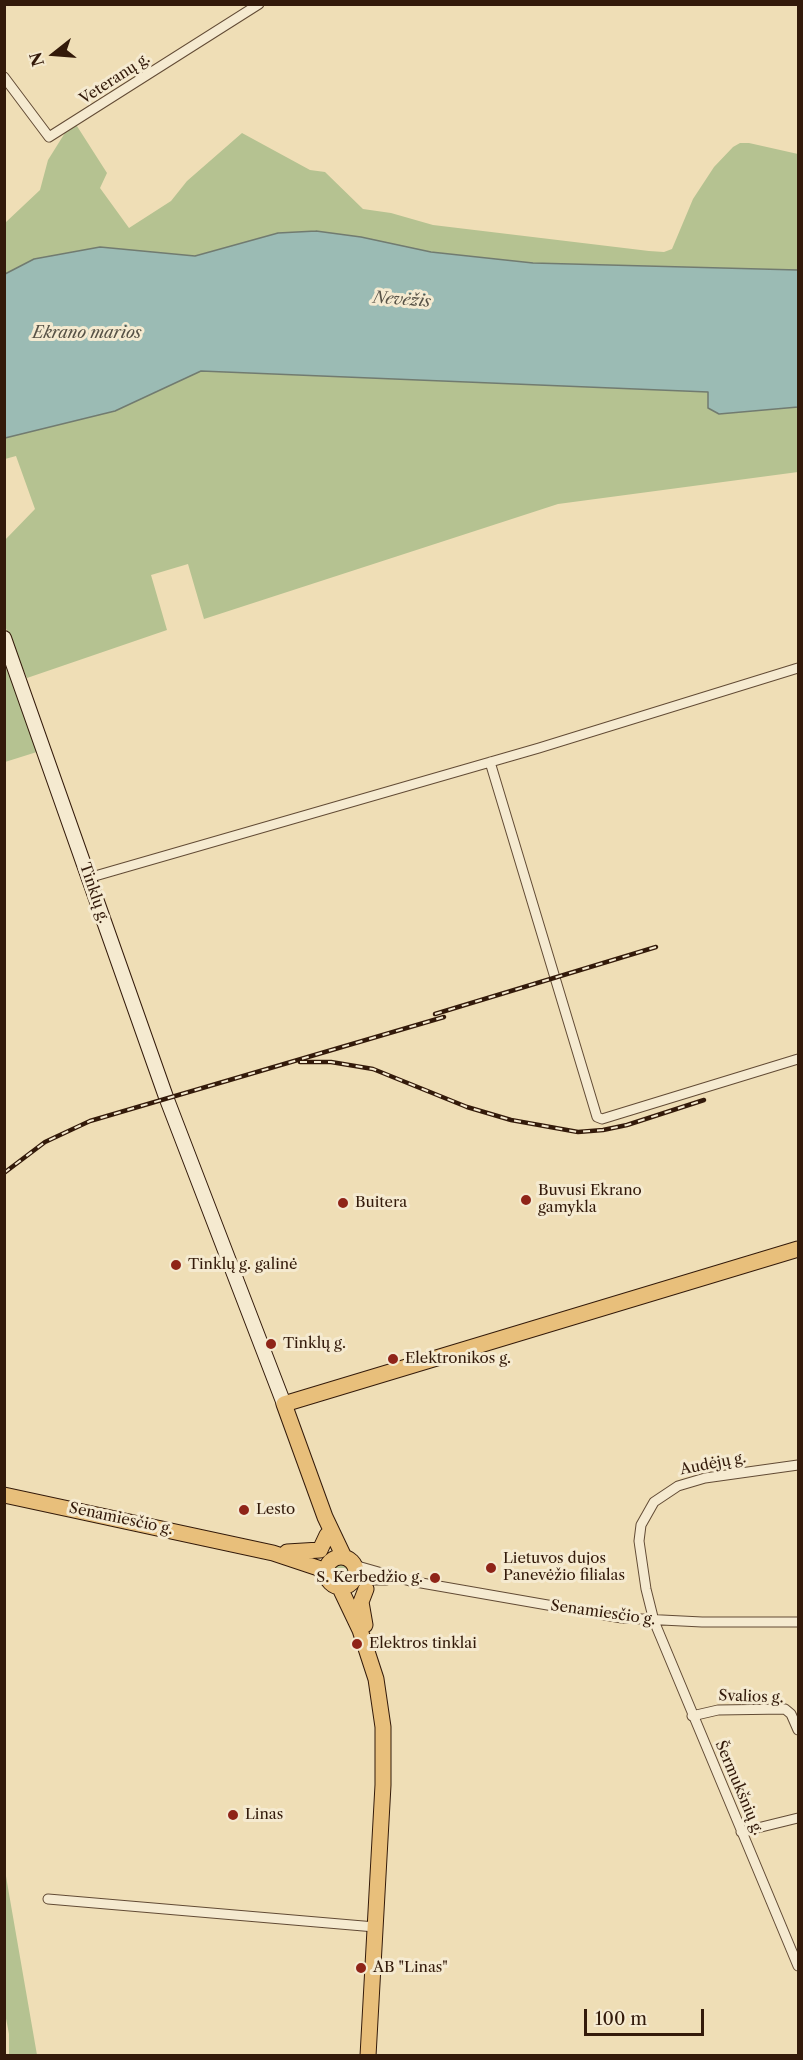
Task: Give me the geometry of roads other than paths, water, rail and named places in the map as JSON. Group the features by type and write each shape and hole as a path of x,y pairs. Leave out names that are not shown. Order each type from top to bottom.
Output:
{"main road":[{"name":"Tinklų g.","path":"4,638 47,752 88,878 174,1119 325,1517 339,1569"},
{"path":"284,1404 798,1249"},
{"name":"Senamiesčio g.","path":"4,1495 169,1528 339,1569"},
{"name":"Tinklų g.","path":"325,1517 327,1535 339,1569"},
{"name":"Senamiesčio g.","path":"278,1553 318,1568 339,1569"},
{"path":"339,1569 379,1692 384,1745 369,2055"},
{"path":"366,1589 362,1597 361,1609 370,1648 370,1661"}],"street":[{"name":"Veteranų g.","path":"4,77 50,137 68,128 246,10 259,4"},
{"path":"88,878 490,762 798,668"},
{"path":"490,762 597,1117 602,1119 798,1059"},
{"name":"Audėjų g.","path":"654,1621 646,1589 639,1541 641,1525 654,1502 678,1486 705,1478 798,1466"},
{"name":"Senamiesčio g.","path":"339,1569 375,1579 406,1582"},
{"name":"Senamiesčio g.","path":"339,1569 589,1613 654,1621 798,1622"},
{"name":"Senamiesčio g.","path":"366,1589 379,1584 406,1582"},
{"name":"Šermukšnių g.","path":"654,1621 798,1966"},
{"name":"Svalios g.","path":"692,1716 718,1710 784,1709 792,1714 798,1730"},
{"path":"741,1832 798,1818"},
{"path":"48,1899 375,1927"},
{"path":"788,1941 798,1939"}],"water":[{"name":"Ekrano marios","path":"316,231 361,237 431,252 533,263 798,270 798,407 719,414 708,408 708,392 201,371 115,411 5,438 5,274 34,259 100,247 195,256 278,233"}],"railway":[{"path":"435,1014 656,947"},
{"path":"4,1173 45,1142 90,1121 444,1017"},
{"path":"300,1062 331,1062 373,1069 467,1107 511,1120 578,1132 627,1125 704,1100"}],"place":[{"name":"Buvusi Ekrano gamykla","path":"526,1200"},
{"name":"Buitera","path":"343,1203"},
{"name":"Tinklų g. galinė","path":"176,1265"},
{"name":"Tinklų g.","path":"271,1344"},
{"name":"Elektronikos g.","path":"393,1359"},
{"name":"Lesto","path":"244,1510"},
{"name":"Lietuvos dujos Panevėžio filialas","path":"491,1568"},
{"name":"S. Kerbedžio g.","path":"435,1578"},
{"name":"Elektros tinklai","path":"357,1644"},
{"name":"Linas","path":"233,1815"},
{"name":"AB \"Linas\"","path":"361,1968"}],"water label":[{"name":"Nevėžis","path":"402,300"}]}
